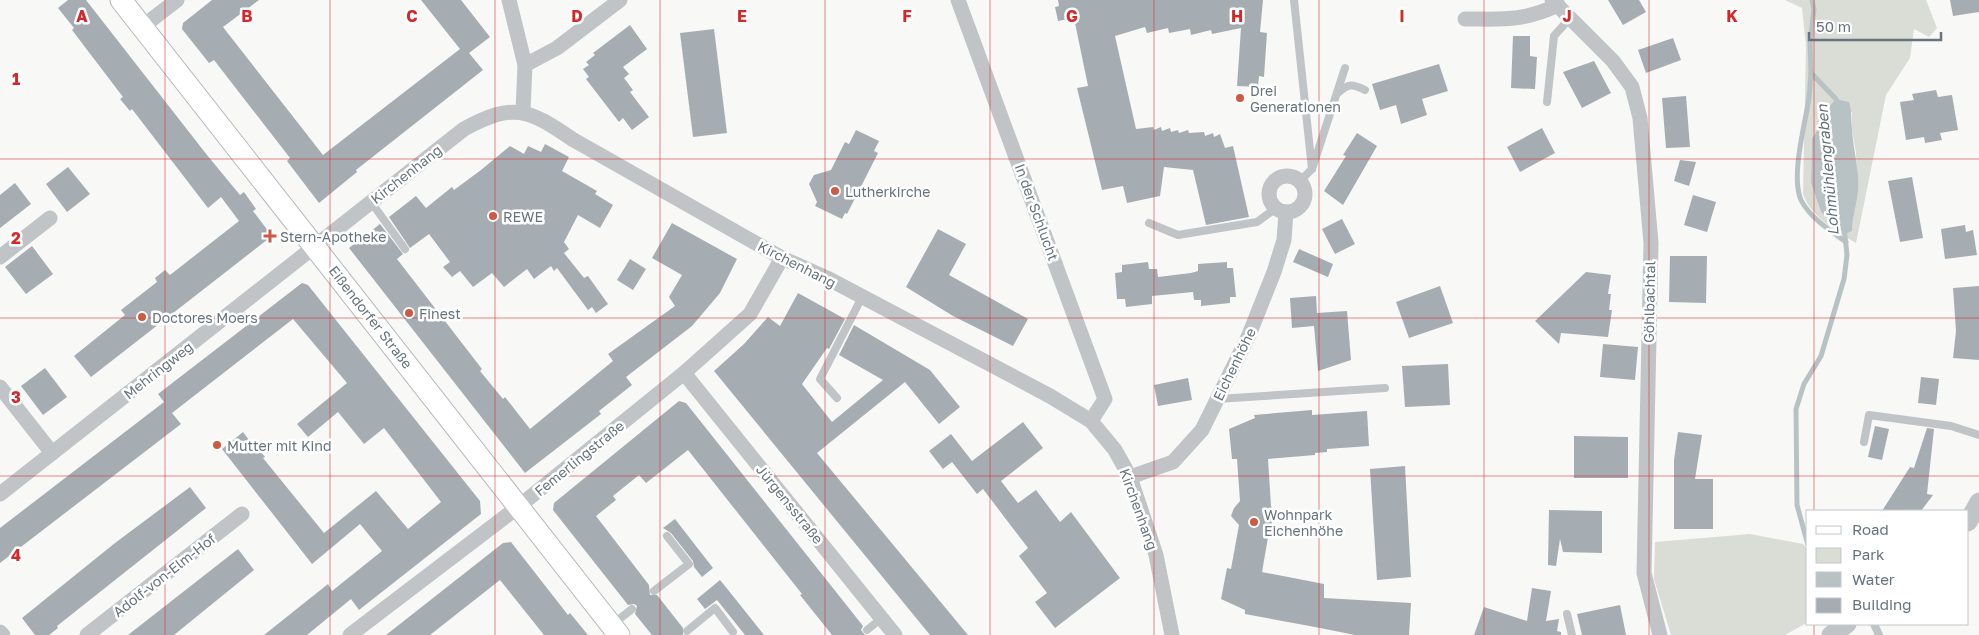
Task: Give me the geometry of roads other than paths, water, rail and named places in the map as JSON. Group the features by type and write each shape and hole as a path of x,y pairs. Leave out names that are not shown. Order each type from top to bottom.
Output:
{"main road":[{"name":"Eißendorfer Straße","path":"121,0 615,630"}],"street":[{"path":"142,27 177,0"},
{"path":"509,0 524,65 523,112"},
{"path":"524,65 556,48 620,0"},
{"name":"In der Schlucht","path":"958,0 1105,399 1100,411 1091,421"},
{"path":"1464,20 1517,19 1536,16 1555,3"},
{"name":"Göhlbachtal","path":"1555,3 1613,61 1632,87 1640,118 1651,243 1644,573 1660,635"},
{"name":"Kirchenhang","path":"315,246 464,129 495,115 523,112 549,123 572,139 782,258 862,297 1050,396 1091,421 1115,450 1130,477 1156,555 1172,635"},
{"name":"Eichenhöhe","path":"1130,477 1173,462 1202,430 1249,335 1274,272 1284,240 1281,210 1270,199 1272,184 1283,176 1300,181"},
{"path":"1281,210 1293,211 1304,202 1305,194 1300,181"},
{"path":"0,257 50,218"},
{"name":"Mehringweg","path":"0,494 315,246"},
{"name":"Femerlingstraße","path":"350,635 518,507 684,373 750,314 782,258"},
{"name":"Jürgensstraße","path":"684,373 895,635"},
{"path":"0,387 52,453"},
{"path":"1972,523 1979,502"},
{"name":"Adolf-von-Elm-Hof","path":"87,635 242,514"},
{"path":"1830,635 1845,625"},
{"path":"0,632 3,635"}],"lane":[{"path":"1294,0 1312,169"},
{"path":"1547,102 1554,36 1570,18"},
{"path":"1300,181 1312,169 1345,68"},
{"path":"1336,94 1345,86 1354,85 1365,90"},
{"path":"371,202 405,249"},
{"path":"1149,223 1178,235 1257,222 1281,210"},
{"path":"837,398 820,379 862,297"},
{"path":"1218,399 1385,388"},
{"path":"1864,442 1869,415 1951,426 1979,435"},
{"path":"654,591 689,564 667,536"},
{"path":"687,631 715,608 734,632"},
{"path":"615,630 632,609"},
{"path":"1567,614 1572,635"},
{"path":"866,630 882,618"}],"water":[{"path":"1836,99 1849,102 1858,176 1858,192 1852,231 1845,234 1821,212 1811,183 1812,138 1820,127 1823,113"}],"waterway":[{"name":"Lohmühlengraben","path":"1812,0 1814,9 1810,43 1811,73 1836,99 1837,106"},
{"name":"Lohmühlengraben","path":"1811,73 1809,100 1801,139 1797,179 1798,190 1801,200 1810,213 1821,224 1846,242"},
{"name":"Lohmühlengraben","path":"1806,538 1797,505 1796,409 1804,384 1821,356 1844,279 1847,255 1844,227"}],"place":[{"name":"Drei Generationen","path":"1240,98"},
{"name":"Lutherkirche","path":"835,191"},
{"name":"REWE","path":"493,216"},
{"name":"Stern-Apotheke","path":"270,236"},
{"name":"Finest","path":"409,313"},
{"name":"Doctores Moers","path":"142,317"},
{"name":"Mutter mit Kind","path":"217,445"},
{"name":"Wohnpark Eichenhöhe","path":"1254,522"}]}
